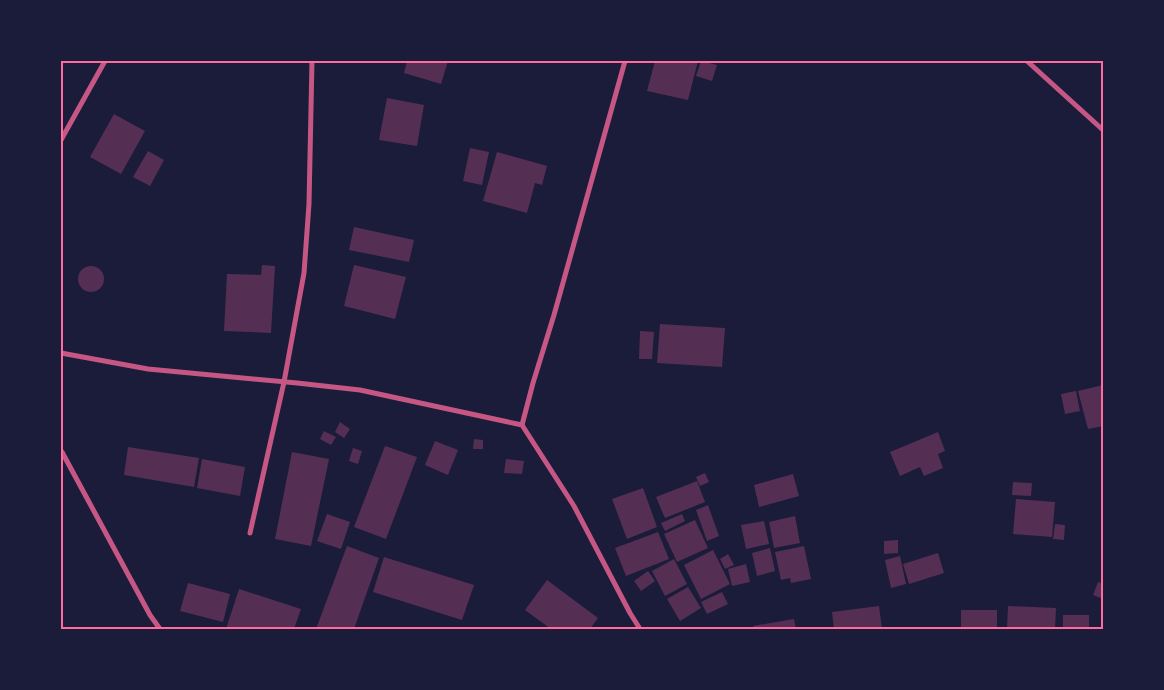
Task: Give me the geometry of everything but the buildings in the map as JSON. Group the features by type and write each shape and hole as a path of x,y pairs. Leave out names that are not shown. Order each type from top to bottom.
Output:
{"street":[{"path":"61,140 105,61"},
{"path":"250,533 284,382 304,273 310,204 312,61"},
{"path":"522,425 625,61"},
{"path":"1027,61 1103,130"},
{"path":"61,353 148,369 360,390 522,425 574,506 640,629"},
{"path":"61,452 150,615 160,629"}]}
